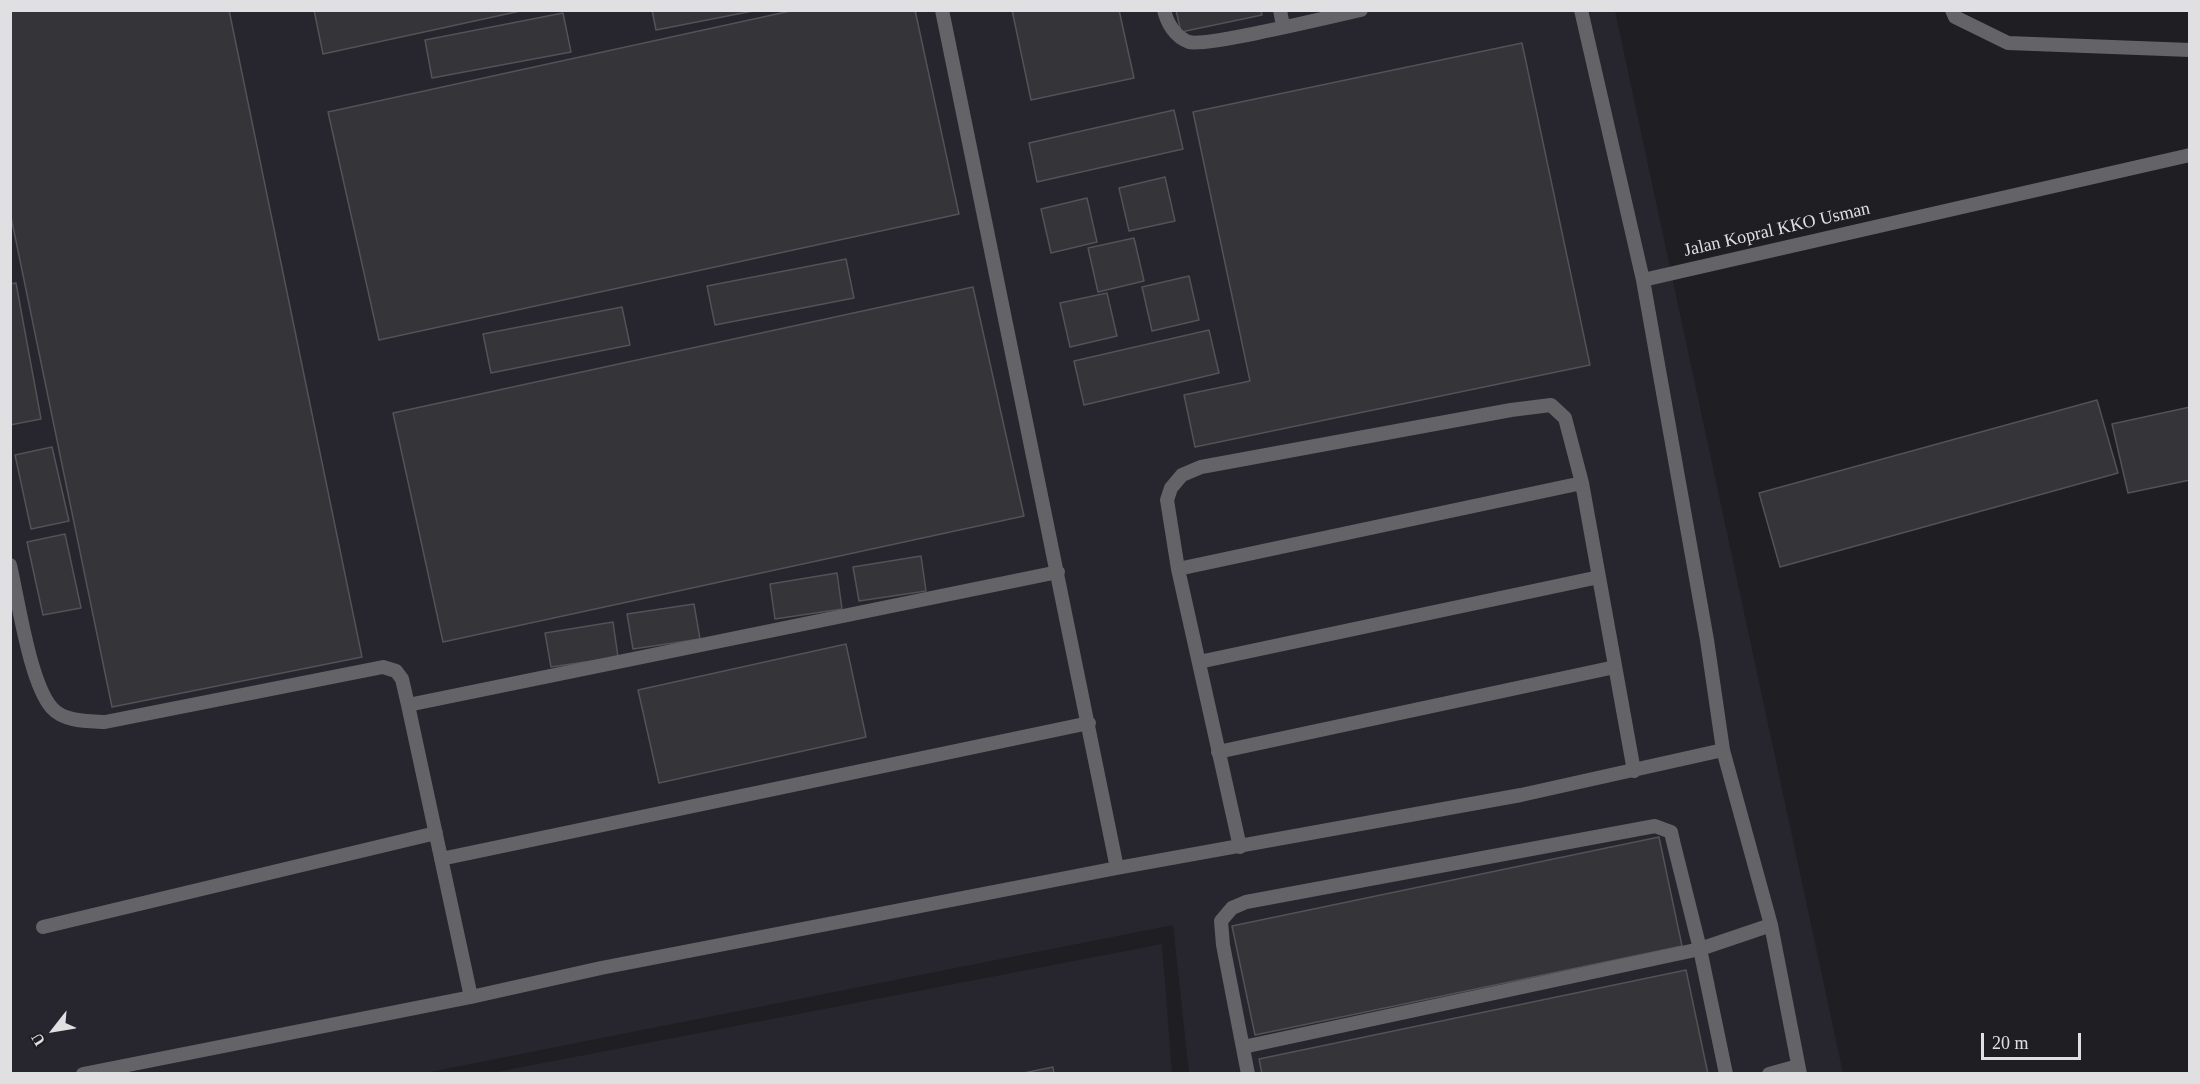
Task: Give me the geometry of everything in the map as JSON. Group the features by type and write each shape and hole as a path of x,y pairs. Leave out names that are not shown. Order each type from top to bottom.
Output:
{"lane":[{"path":"942,10 1117,868"},
{"path":"1164,10 1167,22 1178,35 1190,42 1219,40 1361,10"},
{"path":"1280,10 1283,26"},
{"path":"1581,10 1643,280 1707,640 1723,750 1771,925 1799,1070 1769,1074"},
{"path":"1952,10 1955,17 2008,43 2190,50"},
{"name":"Jalan Kopral KKO Usman","path":"1643,280 2190,154"},
{"path":"1240,847 1178,569 1167,500 1172,488 1182,475 1201,467 1511,410 1551,405 1565,418 1582,483 1634,771"},
{"path":"1178,569 1582,483"},
{"path":"10,564 37,679 52,709 75,720 105,722 383,667 396,671 402,679 408,705 471,997"},
{"path":"408,705 1058,572"},
{"path":"1199,662 1599,577"},
{"path":"1218,752 1615,667"},
{"path":"441,859 1089,723"},
{"path":"83,1074 471,997 601,968 1634,771 1688,756 1723,750"},
{"path":"1248,1074 1223,945 1221,921 1232,908 1246,902 1655,826 1671,832 1700,949 1726,1074"},
{"path":"43,927 436,833"},
{"path":"1243,1047 1700,949 1771,925"}],"shaded area":[{"path":"10,11 1615,11 1843,1073 1189,1073 1173,925 425,1073 11,1073"},
{"path":"1162,944 1172,1073 491,1073"}],"building":[{"path":"10,10 229,10 362,657 112,707 10,212"},
{"path":"314,10 525,10 323,54"},
{"path":"652,10 758,10 656,30"},
{"path":"795,10 915,10 959,214 379,340 328,112"},
{"path":"1012,10 1119,10 1134,78 1031,100"},
{"path":"1176,10 1261,10 1262,15 1181,32"},
{"path":"563,13 571,52 432,78 425,40"},
{"path":"1522,43 1590,365 1195,447 1184,395 1250,381 1193,112"},
{"path":"1174,110 1183,149 1037,182 1029,143"},
{"path":"1165,177 1175,221 1129,231 1119,188"},
{"path":"1087,198 1097,242 1051,253 1041,209"},
{"path":"1134,238 1144,281 1098,292 1088,248"},
{"path":"846,259 854,298 715,325 707,286"},
{"path":"1189,276 1199,320 1152,331 1142,287"},
{"path":"16,283 41,419 10,425 10,284"},
{"path":"973,287 1024,516 443,642 393,413"},
{"path":"1107,293 1117,336 1070,347 1060,303"},
{"path":"622,307 630,345 491,373 483,334"},
{"path":"1209,330 1219,373 1084,405 1074,361"},
{"path":"2097,400 2118,473 1780,567 1759,493"},
{"path":"2190,407 2190,480 2128,493 2112,424"},
{"path":"52,447 69,521 31,529 15,455"},
{"path":"65,534 81,608 43,615 27,542"},
{"path":"921,556 926,591 859,601 853,567"},
{"path":"837,573 842,609 775,619 770,584"},
{"path":"694,604 700,639 633,649 627,614"},
{"path":"613,622 618,657 551,667 545,633"},
{"path":"846,644 866,737 659,783 638,690"},
{"path":"1659,837 1682,946 1255,1035 1232,926"},
{"path":"1686,970 1708,1074 1262,1074 1259,1059"},
{"path":"1053,1067 1054,1074 1019,1074"}]}
